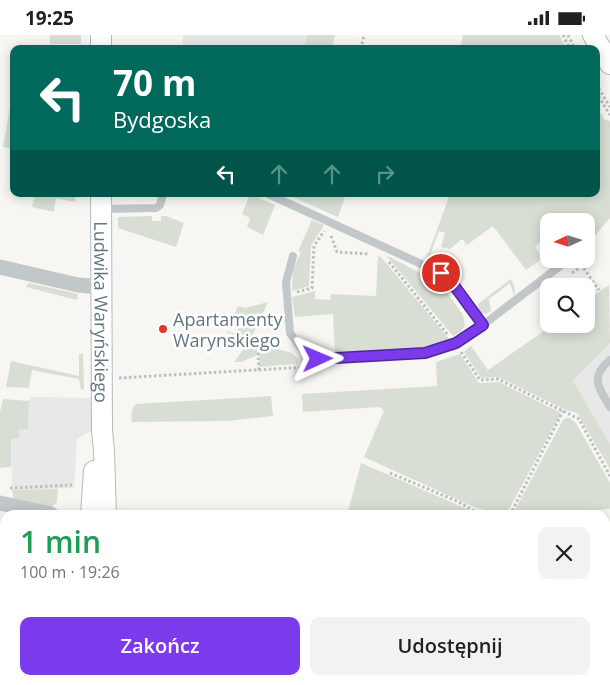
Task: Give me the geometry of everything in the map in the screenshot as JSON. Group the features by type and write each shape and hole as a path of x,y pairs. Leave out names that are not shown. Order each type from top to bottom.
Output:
{"street":[{"path":"600,47 610,64"},
{"name":"Ludwika Waryńskiego","path":"101,202 102,430 106,510"},
{"path":"0,267 78,285 101,287"},
{"name":"Ludwika Waryńskiego","path":"91,510 95,463 102,430"},
{"path":"4,504 32,510"}],"lane":[{"path":"101,202 156,207 160,205 162,197"},
{"path":"274,197 329,224 441,273 453,284 483,325"},
{"path":"293,256 287,275 286,295 289,327 293,338 309,355 324,359 425,353 456,343 483,325 557,268"},
{"path":"610,360 601,367 597,379 598,385 610,407"}],"path":[{"path":"600,91 610,107"},
{"path":"600,99 610,115"},
{"path":"329,224 337,251 373,254"},
{"path":"286,295 312,288 314,246 329,224"},
{"path":"389,262 456,343 480,380 498,379 579,419 610,476"},
{"path":"567,276 582,266 599,290"},
{"path":"259,370 260,340 293,338"},
{"path":"114,378 289,368"},
{"path":"513,510 563,411"},
{"path":"390,473 459,502 473,510"},
{"path":"4,504 9,488 72,485"}],"shaded area":[{"path":"50,35 81,35 81,44 50,44"},
{"path":"183,35 307,35 305,45 183,45"},
{"path":"307,35 335,35 333,45 305,45"},
{"path":"463,35 559,35 565,45 461,45"},
{"path":"10,107 10,148 3,147"},
{"path":"600,112 605,120 608,119 610,122 610,218 595,236 595,213 540,213 540,242 535,247 540,254 540,260 526,270 493,226 467,245 462,239 450,249 441,247 445,233 439,231 429,258 427,257 449,197 600,197"},
{"path":"34,197 76,197 75,202 56,198 54,212 32,207"},
{"path":"249,197 257,197 275,205 263,235 247,227 250,218 242,214"},
{"path":"293,197 345,197 338,217"},
{"path":"152,216 152,221 161,221 161,216 166,216 184,223 176,247 118,228 118,217"},
{"path":"312,220 324,225 311,246 309,286 292,291 293,270 301,252 298,251"},
{"path":"386,255 441,284 463,315 465,325 461,332 453,336"},
{"path":"378,256 381,257 450,340 407,350 335,355 333,314 295,317 292,297 315,291 315,299 330,300 331,294 376,296"},
{"path":"511,279 515,288 514,296 510,283 489,299 491,311 486,314 479,312 478,304"},
{"path":"29,283 78,294 77,300 26,287"},
{"path":"609,285 610,343 573,381 610,444 610,469 577,413 568,411 498,377 481,378 464,352 471,346 488,370 541,333 595,333 595,295"},
{"path":"268,302 250,341 226,332 236,334 241,320 233,317 238,306 245,308"},
{"path":"250,341 258,345 256,356 241,362 234,362"},
{"path":"610,343 610,444 573,381"},
{"path":"260,344 292,353 298,359 298,364 259,367"},
{"path":"83,353 84,389 81,390 79,379 32,370 29,388 6,387 11,361 79,376 79,354"},
{"path":"460,354 479,383 499,382 561,413 509,510 484,510 474,507 364,457 384,411 380,407 303,412 302,394 437,386 436,362"},
{"path":"271,396 273,416 227,421 132,422 132,412 136,404"},
{"path":"30,397 92,398 91,431 77,439 74,488 12,490 11,438 19,438 19,429 28,429"},
{"path":"3,399 29,401 28,429 19,429 19,438 11,439 11,467 0,468 0,412"},
{"path":"570,418 576,423 610,483 610,509 515,510 563,420"},
{"path":"361,463 469,510 348,510"},
{"path":"58,489 57,502 51,507 14,500 12,490"}],"place":[{"name":"Apartamenty Warynskiego","path":"163,329"}],"route":[{"path":"318,359 425,353 444,348 465,338 483,325 453,284 441,273"}]}
